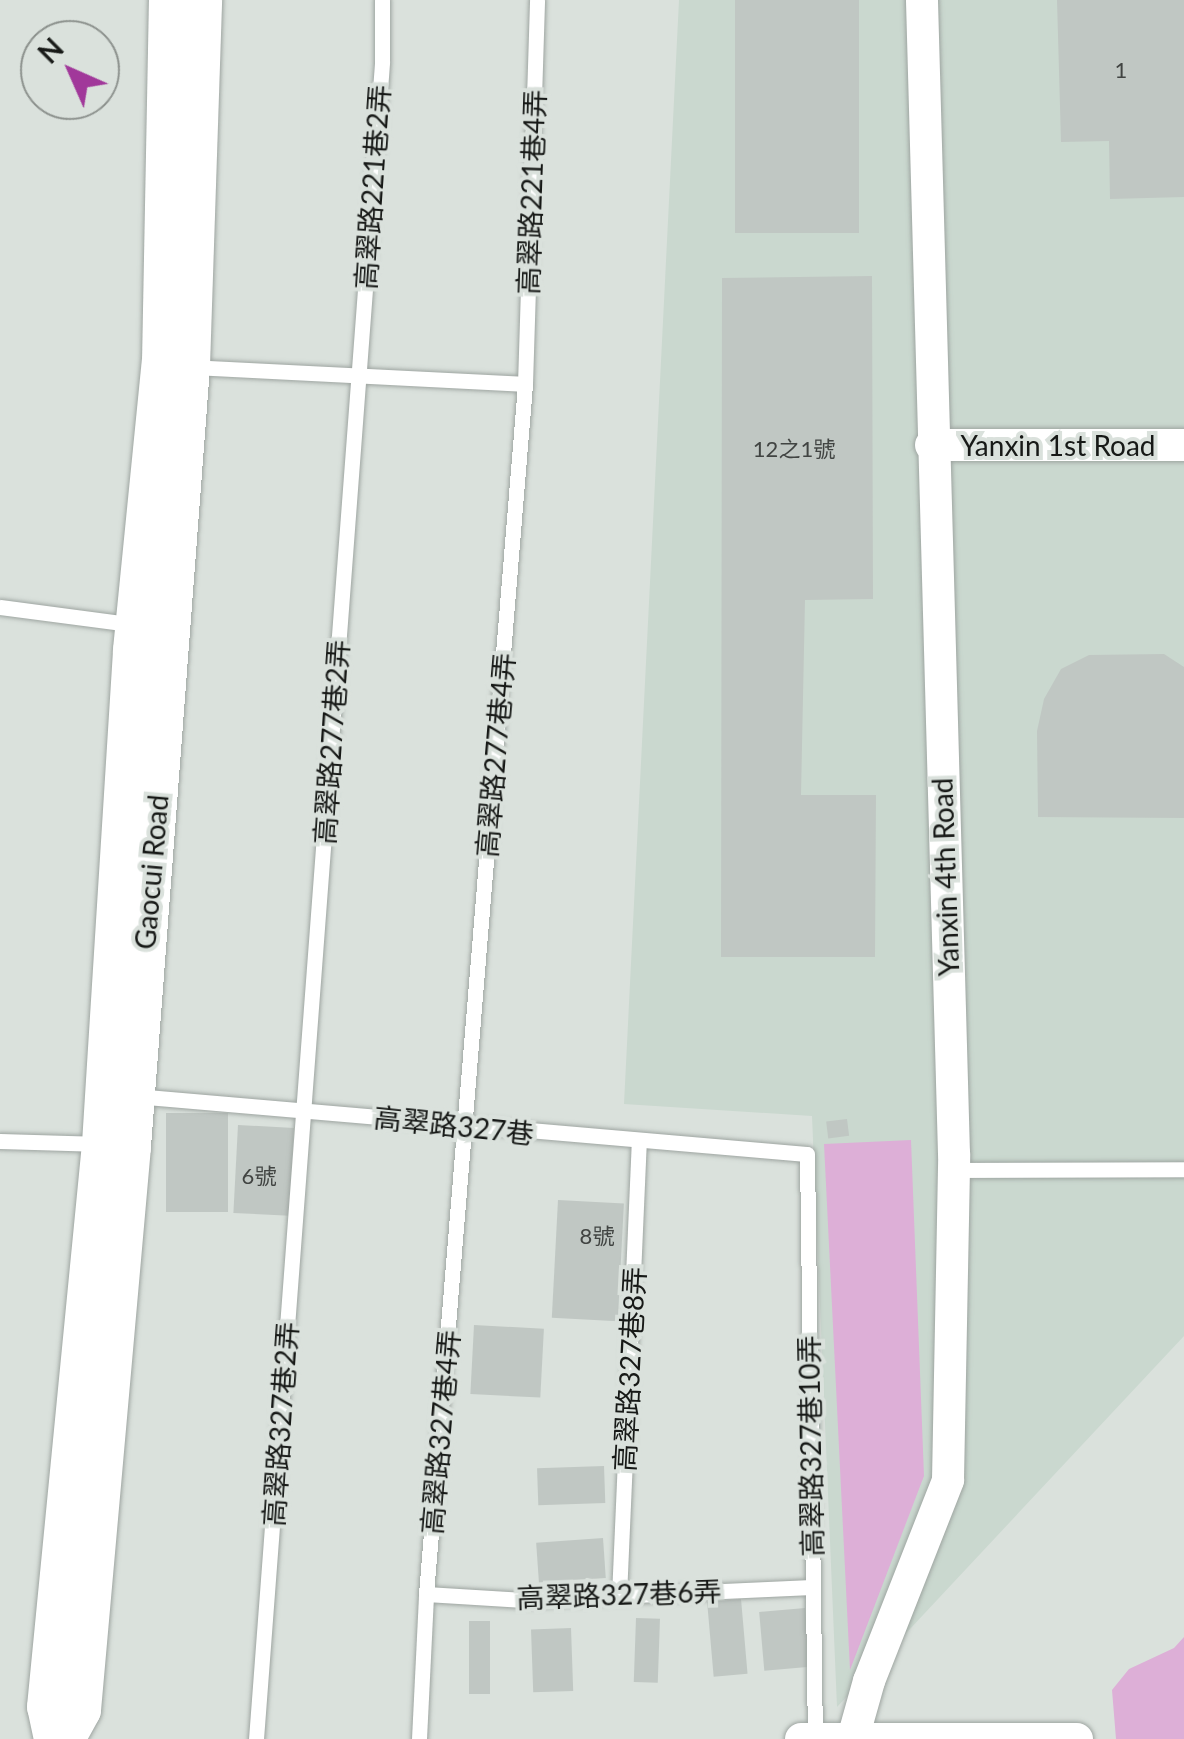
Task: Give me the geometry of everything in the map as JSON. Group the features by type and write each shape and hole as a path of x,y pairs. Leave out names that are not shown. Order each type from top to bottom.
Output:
{"street":[{"name":"Gaocui Road","path":"169,0 176,364"},
{"name":"Gaocui Road","path":"65,1739 81,1710 117,1094 202,0"},
{"name":"Yanxin 4th Road","path":"853,1738 869,1681 948,1480 953,1170 922,0"},
{"name":"Yanxin 1st Road","path":"931,445 1184,445"},
{"name":"Gaocui Road","path":"54,1739 47,1707 116,1145"},
{"path":"802,1739 1077,1739"}],"lane":[{"name":"高翠路221巷2弄","path":"358,374 382,62 382,0"},
{"name":"高翠路221巷4弄","path":"525,384 537,0"},
{"path":"176,364 525,384"},
{"name":"高翠路277巷2弄","path":"304,1110 358,374"},
{"name":"高翠路277巷4弄","path":"465,1126 525,384"},
{"path":"0,607 153,627"},
{"name":"高翠路327巷","path":"117,1094 640,1143 806,1154"},
{"name":"高翠路327巷2弄","path":"256,1739 304,1110"},
{"name":"高翠路327巷4弄","path":"419,1739 426,1594 465,1126"},
{"path":"0,1141 116,1145"},
{"name":"高翠路327巷8弄","path":"619,1596 640,1143"},
{"name":"高翠路327巷10弄","path":"806,1154 815,1738"},
{"path":"953,1170 1184,1169"},
{"name":"高翠路327巷6弄","path":"426,1594 524,1600 812,1586"}],"shaded area":[{"path":"679,0 1184,0 1184,1336 837,1707 812,1116 624,1104"},
{"path":"911,1140 924,1476 850,1670 824,1144"},
{"path":"1184,1637 1184,1739 1116,1739 1112,1690 1129,1669 1174,1648"}],"building":[{"path":"735,0 859,0 859,233 735,233"},
{"path":"1057,0 1184,0 1184,197 1110,199 1109,141 1061,142"},
{"path":"872,276 873,599 805,600 801,795 876,795 875,957 721,957 722,278"},
{"path":"1164,654 1184,667 1184,818 1038,817 1037,731 1044,699 1061,669 1089,655"},
{"path":"166,1113 228,1113 228,1212 166,1212"},
{"path":"847,1119 849,1136 828,1138 826,1122"},
{"path":"238,1125 294,1128 289,1216 233,1213"},
{"path":"558,1200 624,1203 618,1321 552,1318"},
{"path":"474,1325 544,1329 540,1398 470,1394"},
{"path":"604,1466 605,1503 538,1505 537,1468"},
{"path":"603,1538 606,1578 539,1583 536,1543"},
{"path":"741,1599 748,1674 714,1677 707,1602"},
{"path":"805,1608 810,1667 764,1671 759,1612"},
{"path":"636,1618 660,1619 658,1683 634,1682"},
{"path":"469,1621 490,1621 490,1694 469,1694"},
{"path":"571,1628 573,1691 533,1692 531,1629"}]}
